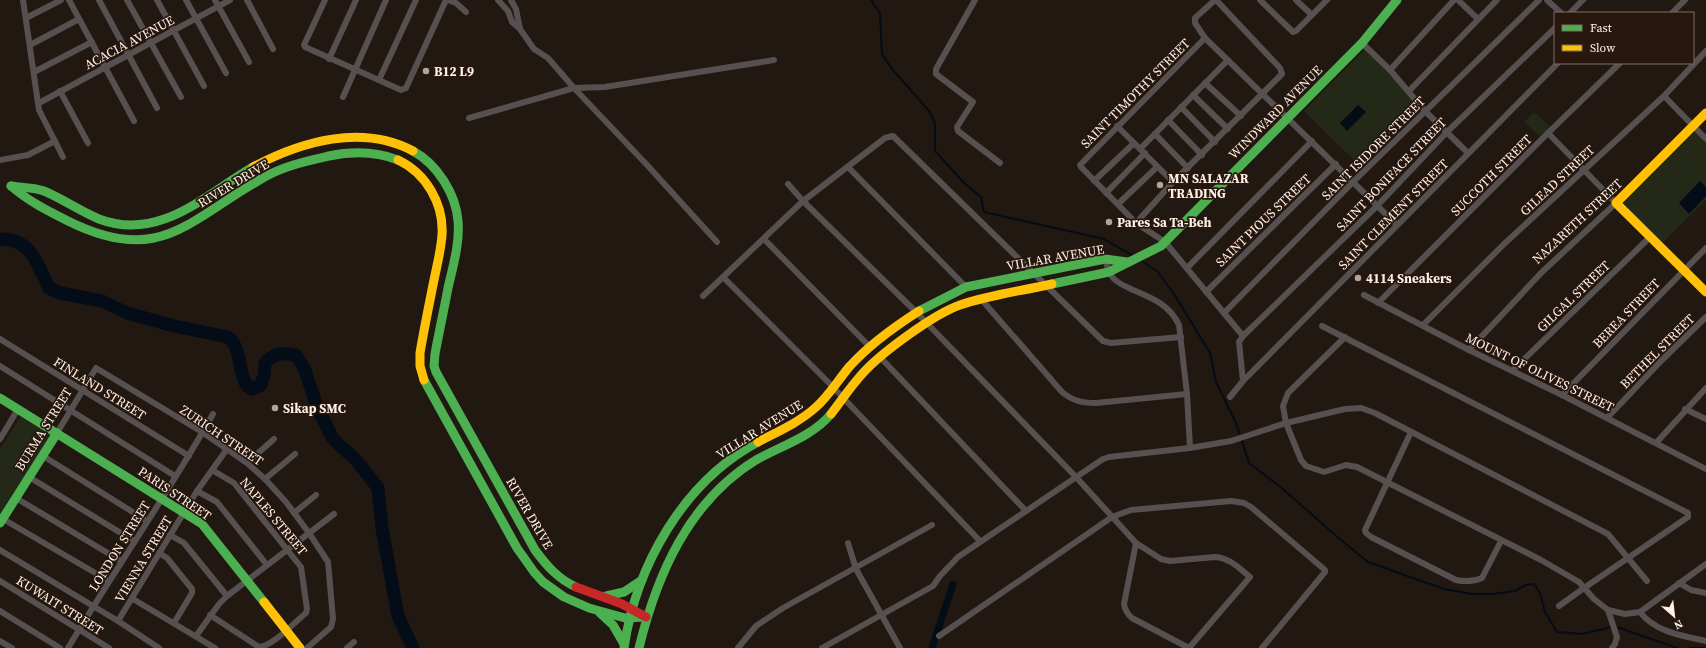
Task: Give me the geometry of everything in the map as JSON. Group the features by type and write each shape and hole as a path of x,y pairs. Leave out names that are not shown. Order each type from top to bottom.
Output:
{"street":[{"path":"23,0 39,110 64,157"},
{"path":"26,18 61,0"},
{"path":"69,0 134,121"},
{"path":"99,0 158,108"},
{"path":"127,0 181,97"},
{"path":"157,0 204,86"},
{"path":"186,0 226,73"},
{"path":"215,0 249,62"},
{"name":"ACACIA AVENUE","path":"39,103 230,0"},
{"path":"247,0 273,49"},
{"path":"325,0 304,44 306,48 400,90 406,88 447,0 456,3 466,12"},
{"path":"329,59 356,0"},
{"path":"343,97 386,0"},
{"path":"379,80 416,0"},
{"path":"498,0 508,11 514,26 520,29"},
{"path":"511,0 516,9 520,29 534,49 548,58 717,242"},
{"path":"975,0 936,72 937,76 973,102 957,127 958,131 1000,163"},
{"path":"1136,223 1174,182 1202,155 1263,94 1282,74 1280,68 1216,0 1212,1 1195,18 1195,23 1205,38 1263,94 1336,164 1397,225"},
{"path":"1260,0 1293,32 1296,31 1327,0"},
{"path":"1296,0 1312,15"},
{"name":"WINDWARD AVENUE","path":"1126,262 1151,252 1163,244 1362,42 1397,0"},
{"path":"1390,70 1454,0"},
{"path":"1458,0 1478,19"},
{"path":"1409,91 1497,0"},
{"name":"SAINT ISIDORE STREET","path":"1224,312 1353,182 1539,0"},
{"path":"1547,0 1560,12"},
{"path":"1571,12 1582,0"},
{"path":"1673,12 1685,0"},
{"path":"30,45 79,19"},
{"name":"SAINT BONIFACE STREET","path":"1244,336 1377,206 1447,132 1554,29"},
{"name":"SAINT TIMOTHY STREET","path":"1094,181 1080,165 1205,38"},
{"path":"34,72 92,42"},
{"path":"1362,42 1390,70 1425,111 1468,153"},
{"name":"GILEAD STREET","path":"1694,64 1706,51"},
{"path":"469,118 574,88 605,87 774,60"},
{"path":"1106,193 1142,151 1154,134 1228,60"},
{"name":"SAINT CLEMENT STREET","path":"1230,397 1243,381 1557,64"},
{"name":"SUCCOTH STREET","path":"1378,303 1619,64"},
{"name":"GILEAD STREET","path":"1423,326 1503,245 1664,96 1694,64"},
{"path":"1205,83 1241,116"},
{"path":"60,91 88,142"},
{"path":"1193,95 1228,129"},
{"path":"1664,96 1706,139"},
{"path":"1180,107 1215,142"},
{"name":"NAZARETH STREET","path":"1469,350 1541,273 1616,203 1706,113"},
{"path":"1168,120 1202,155"},
{"path":"1117,126 1157,167 1174,182"},
{"path":"1548,133 1649,238 1706,292"},
{"path":"1154,134 1188,168"},
{"path":"702,296 803,201 885,138 893,136 1107,343 1181,337"},
{"name":"RIVER DRIVE","path":"347,138 381,138 398,143 419,154 435,168 446,184 454,203 458,222 456,250 435,354 434,366 436,372 539,557 550,569 564,580 580,589 632,607 646,617 629,619 597,611 565,599 547,586 531,571 423,379 420,366 420,353 439,259 442,227 436,198 427,184 414,170 395,159 374,153 348,154 305,162 287,167 266,176 208,214 182,228 156,238 142,240 116,239 91,232 30,201 11,186 43,191 101,220 120,224 141,225 164,220 269,159 314,144 347,138"},
{"path":"0,160 28,154 55,141"},
{"path":"1187,268 1312,141"},
{"path":"1134,143 1094,181 1136,223 1163,244 1187,268 1244,336 1239,342 1243,381"},
{"name":"SAINT PIOUS STREET","path":"1206,292 1336,164"},
{"path":"848,167 966,287"},
{"path":"1118,204 1157,167"},
{"path":"788,184 803,201 917,313 1076,477 1136,543 1161,559 1170,561 1222,557 1231,561 1250,577 1189,648 1132,618 1124,609 1136,543"},
{"name":"GILGAL STREET","path":"1513,370 1649,238"},
{"path":"764,239 869,346"},
{"name":"BEREA STREET","path":"1562,395 1706,248"},
{"path":"1105,260 1109,272 1114,280 1156,300 1165,306 1175,317 1179,325 1187,394 1190,448"},
{"name":"VILLAR AVENUE","path":"624,646 632,607 642,580 660,542 685,506 727,462 743,451 808,415 834,388 869,346 917,313 952,293 966,287 1105,260 1126,262"},
{"name":"VILLAR AVENUE","path":"639,648 646,617 660,577 673,549 695,517 731,478 751,464 817,428 825,421 864,373 880,356 926,324 958,306 981,299 1109,272 1126,262"},
{"path":"723,277 844,398 980,541"},
{"name":"MOUNT OF OLIVES STREET","path":"1364,295 1469,350 1513,370 1706,468"},
{"path":"981,299 1062,392 1070,398 1082,403 1096,403 1187,394"},
{"name":"BETHEL STREET","path":"1607,418 1662,360 1706,317"},
{"path":"1322,326 1688,513 1688,517 1559,606"},
{"path":"1345,337 1288,393 1282,406 1286,423 1301,460 1306,466 1324,472 1346,465 1357,467 1501,542 1541,560 1579,582 1594,599 1608,610 1625,614 1640,612 1706,564"},
{"name":"FINLAND STREET","path":"0,339 189,456"},
{"path":"880,356 1026,511"},
{"path":"0,366 175,476"},
{"name":"BURMA STREET","path":"1,522 71,411 96,368"},
{"name":"ZURICH STREET","path":"96,368 202,432 247,463 265,479 294,513 328,562 333,619 331,627 307,648"},
{"path":"1656,443 1685,409 1706,388"},
{"name":"PARIS STREET","path":"0,398 202,524 248,580 300,648"},
{"path":"822,648 834,645 882,615 934,586 951,564 980,541 1076,477 1109,457 1190,448 1231,441 1286,423 1345,409 1361,408 1375,413 1608,534 1647,581"},
{"path":"0,439 2,432 18,409"},
{"path":"1685,409 1706,419"},
{"name":"LONDON STREET","path":"68,648 121,561 189,456 213,414"},
{"path":"1411,432 1365,530 1366,533 1371,537 1456,580 1471,582 1482,578 1501,542"},
{"path":"247,463 274,439"},
{"name":"VIENNA STREET","path":"118,621 133,599 197,491 227,449"},
{"path":"265,479 295,454"},
{"path":"43,456 147,521"},
{"name":"NAPLES STREET","path":"210,615 259,646 264,646 287,630 306,613 307,609 302,567 234,483 212,470"},
{"path":"29,477 134,541"},
{"path":"197,491 217,502 267,565"},
{"path":"294,513 316,495"},
{"path":"16,498 121,561"},
{"path":"939,636 1112,517 1131,510 1231,501 1244,502 1251,507 1324,568 1325,572 1262,648"},
{"path":"196,636 218,604 227,596 334,514"},
{"path":"1,522 109,581"},
{"path":"738,648 756,626 783,608 856,569 932,525"},
{"path":"170,535 184,543 227,596"},
{"path":"848,543 856,569 900,648"},
{"path":"0,550 118,621 159,648"},
{"path":"160,553 167,558 192,589 192,593 174,623"},
{"path":"602,596 624,592 642,580"},
{"name":"KUWAIT STREET","path":"0,581 109,648"},
{"path":"1679,583 1691,590 1706,593"},
{"path":"133,599 215,648"},
{"path":"1608,610 1617,637 1612,648"},
{"path":"0,611 60,648"},
{"path":"597,611 613,625 624,646"},
{"path":"1640,612 1644,618 1661,630 1706,641"},
{"path":"0,641 12,648"},
{"path":"347,648 354,642"}],"green space":[{"path":"1365,49 1420,106 1359,165 1304,111"},
{"path":"1534,112 1551,127 1541,137 1524,122"},
{"path":"1695,131 1706,143 1706,200 1660,245 1620,203"},
{"path":"22,415 55,434 0,521 0,449"}],"shaded area":[{"path":"1358,105 1366,112 1347,131 1340,123"},
{"path":"1700,181 1706,187 1706,196 1689,214 1679,203"}],"waterway":[{"path":"871,0 880,13 882,54 892,69 929,111 935,123 935,151 964,183 981,197 984,212 1104,239 1135,257"},
{"path":"0,239 11,240 26,248 37,262 49,288 60,293 102,301 127,313 174,326 228,337 233,342 239,357 244,380 247,386 252,389 261,385 265,363 269,359 279,354 296,355 305,370 317,407 333,439 357,461 378,488 382,528 398,616 413,648"},
{"path":"1140,260 1157,271 1174,294 1210,353 1216,382 1236,423 1249,463 1283,489 1368,562 1444,589 1472,594 1493,594 1515,591 1526,585 1534,584 1540,593 1545,612 1557,632 1582,634 1612,627"},
{"path":"932,648 953,584"},
{"path":"1617,627 1677,648"},
{"path":"1690,648 1704,648"}],"traffic: fast":[{"path":"1052,284 1109,272 1161,246 1362,43 1397,0"},
{"path":"413,151 430,164 444,181 454,200 458,221 456,254 435,354 434,366 436,372 535,550 553,571 576,587"},
{"path":"11,186 31,201 68,221 100,234 127,240 150,239 172,232 193,222 263,178 295,164 347,153 372,153 398,160"},
{"path":"11,186 44,191 99,219 121,225 142,225 161,220 180,212 199,202 253,167"},
{"path":"919,311 966,287 1105,259 1127,262"},
{"path":"424,380 517,548 543,582 564,597 589,608 625,618 646,617"},
{"path":"0,398 202,524 264,602"},
{"path":"639,648 646,620 666,567 694,518 712,496 732,477 756,460 806,435 824,422 831,414"},
{"path":"0,523 57,433"},
{"path":"624,648 630,617 639,587 652,557 667,529 686,503 707,480 731,459 758,442"},
{"path":"606,596 624,592 642,580"},
{"path":"600,613 613,625 624,644"}],"traffic: slow":[{"path":"1706,113 1616,203 1706,292"},
{"path":"253,167 292,150 312,143 332,139 353,137 373,138 393,143 413,151"},
{"path":"398,160 408,166 425,181 436,201 442,223 440,252 420,353 420,366 424,380"},
{"path":"831,414 854,383 871,365 908,335 936,317 960,305 994,296 1052,284"},
{"path":"758,442 787,427 815,408 825,398 850,366 866,350 891,330 919,311"},
{"path":"264,602 300,648"}],"traffic: jam":[{"path":"576,587 622,604 646,617"}],"place":[{"name":"B12 L9","path":"426,71"},
{"name":"MN SALAZAR TRADING","path":"1160,185"},
{"name":"Pares Sa Ta-Beh","path":"1109,222"},
{"name":"4114 Sneakers","path":"1358,278"},
{"name":"Sikap SMC","path":"275,408"}]}
